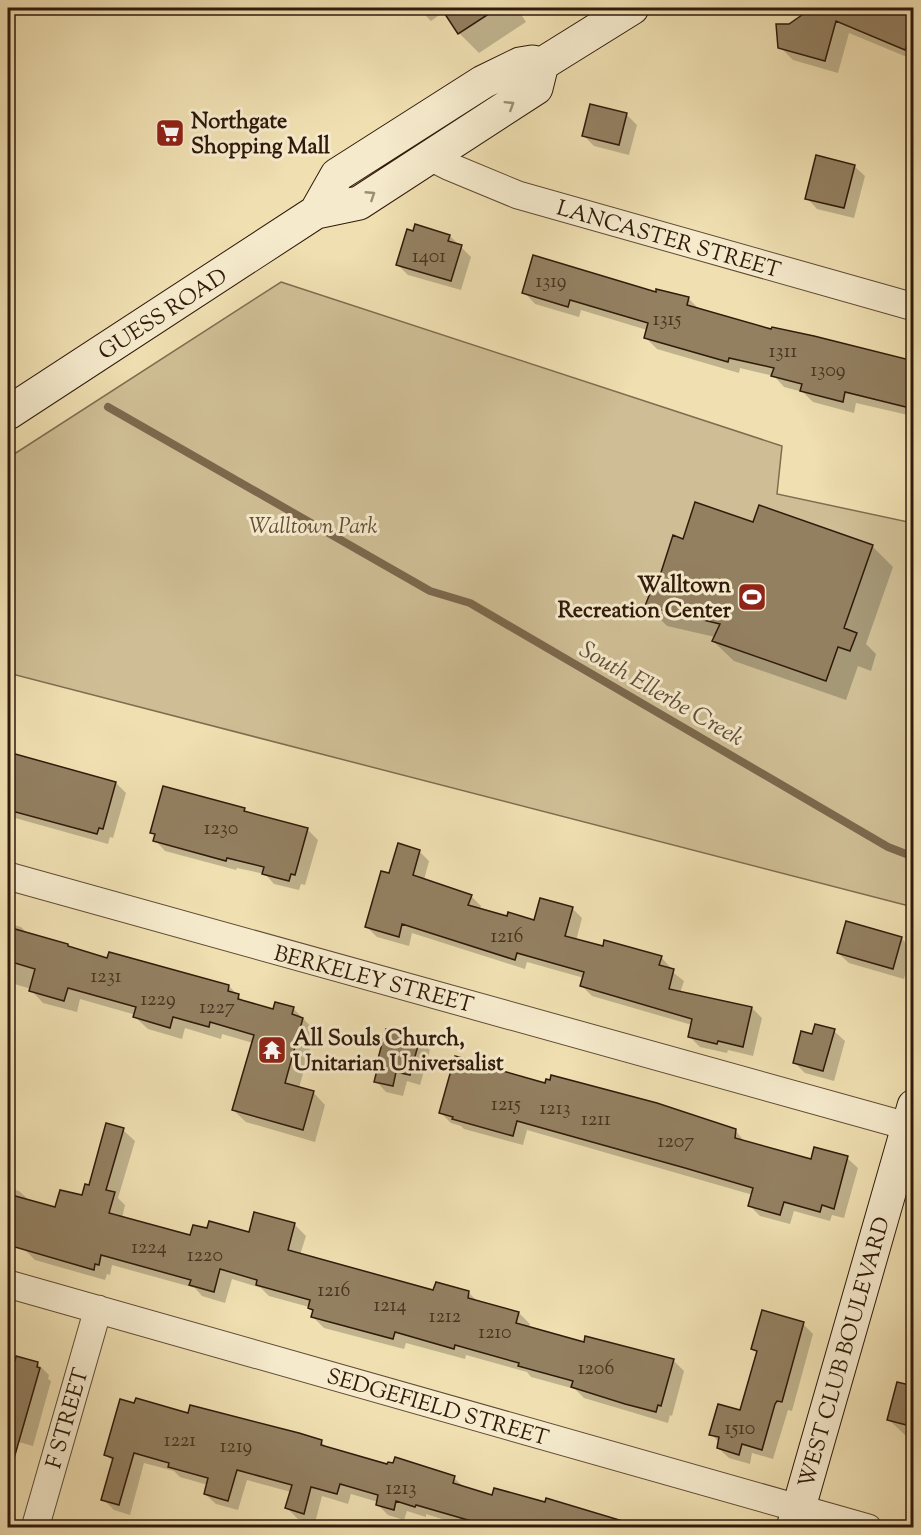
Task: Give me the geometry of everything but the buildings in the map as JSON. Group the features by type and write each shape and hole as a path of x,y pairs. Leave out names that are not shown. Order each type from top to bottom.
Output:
{"main road":[{"name":"GUESS ROAD","path":"316,212 337,175 483,82 520,64 532,62 542,64 633,8"},
{"name":"GUESS ROAD","path":"8,413 316,212 359,203 536,88 542,64"},
{"name":"WEST CLUB BOULEVARD","path":"796,1517 912,1121"}],"street":[{"name":"LANCASTER STREET","path":"430,157 518,195 914,307"},
{"name":"BERKELEY STREET","path":"8,876 912,1121"},
{"name":"SEDGEFIELD STREET","path":"8,1284 796,1517 868,1527"},
{"name":"F STREET","path":"35,1527 98,1309"}],"green space":[{"name":"Walltown Park","path":"281,282 782,446 777,494 913,523 913,907 8,673 8,458"}],"waterway":[{"name":"South Ellerbe Creek","path":"108,407 430,591 470,603 888,847 914,857"}],"place":[{"name":"Northgate Shopping Mall","path":"170,133"},
{"name":"Walltown Recreation Center","path":"752,597"},
{"name":"All Souls Church, Unitarian Universalist","path":"272,1050"}]}
